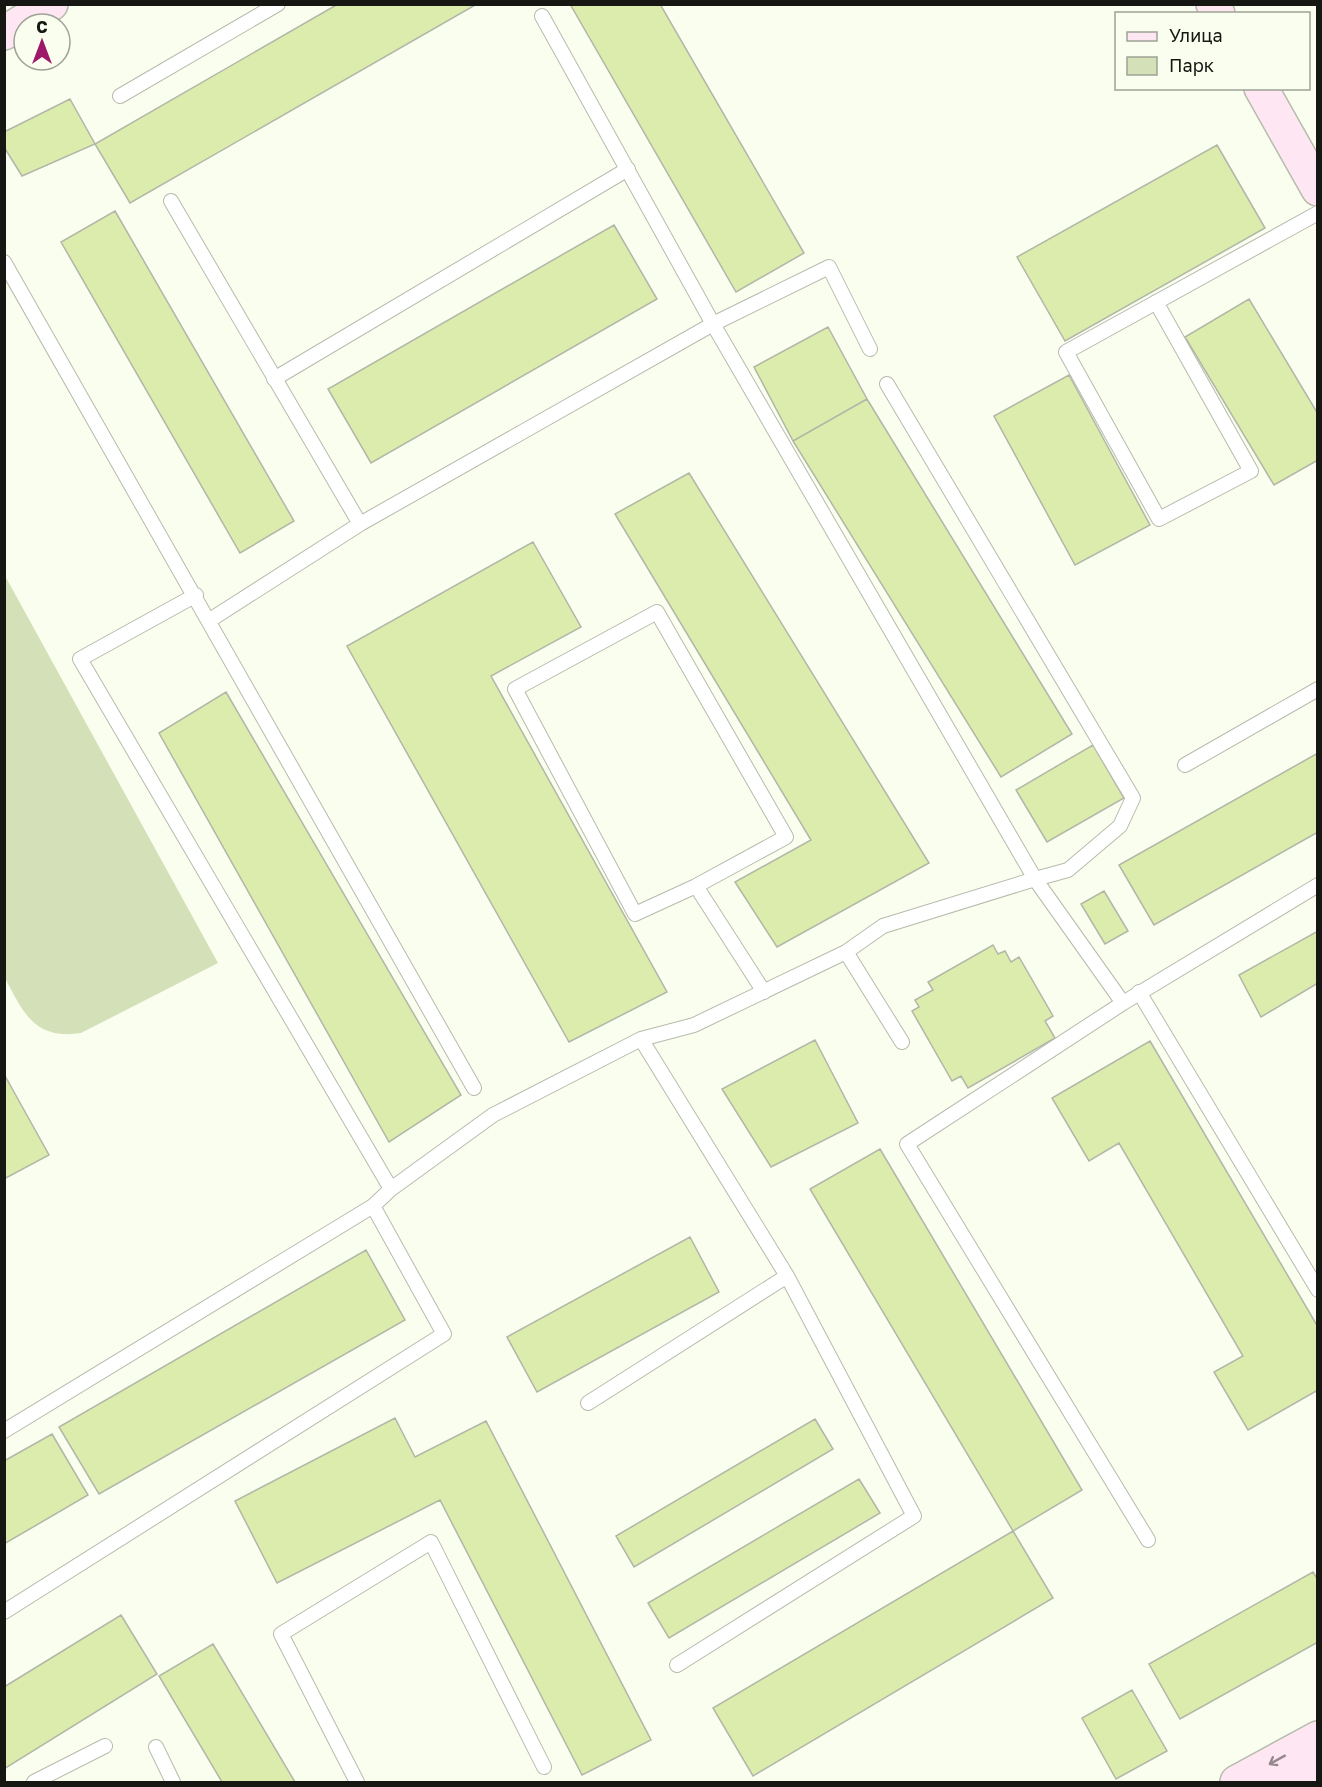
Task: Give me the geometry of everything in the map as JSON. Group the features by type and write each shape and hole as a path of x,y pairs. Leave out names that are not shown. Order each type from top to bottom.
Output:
{"street":[{"path":"4,33 51,4"},
{"path":"1262,90 1316,181"},
{"path":"1237,1782 1317,1738"},
{"path":"1291,1782 1317,1768"}],"lane":[{"path":"120,96 278,4"},
{"path":"542,16 713,324 1035,879 1123,1003"},
{"path":"274,380 627,169"},
{"path":"171,201 360,524"},
{"path":"1156,302 1251,471 1159,519 1066,352 1156,302 1317,213"},
{"path":"4,262 196,595 474,1088"},
{"path":"210,621 360,524 713,324 829,267 870,349"},
{"path":"4,1431 373,1206 391,1189 493,1114 641,1039 694,1026 846,952 883,926 1068,870 1120,826 1133,798 887,384"},
{"path":"196,595 80,659 391,1189"},
{"path":"657,612 786,837 696,886 635,914 515,689 657,612"},
{"path":"1185,765 1317,689"},
{"path":"1148,1540 907,1144 1139,992 1317,885"},
{"path":"696,886 764,992"},
{"path":"846,952 902,1042"},
{"path":"1139,992 1317,1290"},
{"path":"641,1039 787,1276 914,1516 677,1665"},
{"path":"4,1612 444,1334 373,1206"},
{"path":"588,1403 787,1276"},
{"path":"357,1782 281,1634 431,1542 544,1767"},
{"path":"34,1782 105,1746"},
{"path":"156,1747 173,1782"}],"green space":[{"path":"4,574 218,963 81,1033 52,1032 33,1022 18,1003 5,978"}],"building":[{"path":"338,4 477,4 130,203 95,144"},
{"path":"570,4 660,4 804,253 736,292"},
{"path":"70,99 95,144 22,176 4,147 4,132"},
{"path":"1217,145 1265,228 1065,341 1017,257"},
{"path":"115,211 294,521 240,553 61,242"},
{"path":"614,225 657,299 371,463 328,389"},
{"path":"1249,299 1318,414 1318,460 1274,485 1185,337"},
{"path":"828,327 867,399 793,441 754,367"},
{"path":"1069,375 1150,525 1075,565 994,416"},
{"path":"867,399 1072,734 1001,777 793,441"},
{"path":"689,473 929,863 777,947 735,882 811,840 615,514"},
{"path":"533,542 581,627 491,676 667,992 569,1042 347,646"},
{"path":"226,692 461,1095 389,1142 159,733"},
{"path":"1093,745 1124,798 1047,842 1016,790"},
{"path":"1318,753 1318,832 1154,925 1119,865"},
{"path":"1104,891 1128,931 1105,944 1081,904"},
{"path":"1318,931 1318,983 1261,1017 1239,975"},
{"path":"993,945 998,954 1005,951 1011,962 1019,957 1053,1016 1045,1021 1055,1038 968,1088 961,1076 952,1081 912,1011 919,1007 915,1000 933,990 928,982"},
{"path":"815,1040 858,1123 771,1167 722,1089"},
{"path":"1150,1041 1318,1327 1318,1390 1248,1430 1214,1372 1243,1356 1119,1143 1089,1161 1052,1098"},
{"path":"4,1074 49,1155 4,1179"},
{"path":"880,1149 1082,1490 1013,1531 810,1189"},
{"path":"690,1237 719,1292 537,1392 507,1337"},
{"path":"366,1250 405,1320 99,1494 59,1427"},
{"path":"395,1418 415,1457 486,1421 651,1740 582,1775 440,1500 277,1583 235,1501"},
{"path":"815,1419 833,1449 634,1567 616,1536"},
{"path":"52,1434 88,1495 4,1544 4,1461"},
{"path":"859,1479 880,1513 669,1638 648,1603"},
{"path":"1013,1531 1053,1598 753,1776 713,1708"},
{"path":"1313,1572 1318,1580 1318,1642 1180,1719 1149,1664"},
{"path":"121,1615 157,1674 4,1769 4,1687"},
{"path":"213,1644 295,1782 222,1782 159,1676"},
{"path":"1132,1690 1167,1751 1116,1779 1082,1718"}]}
